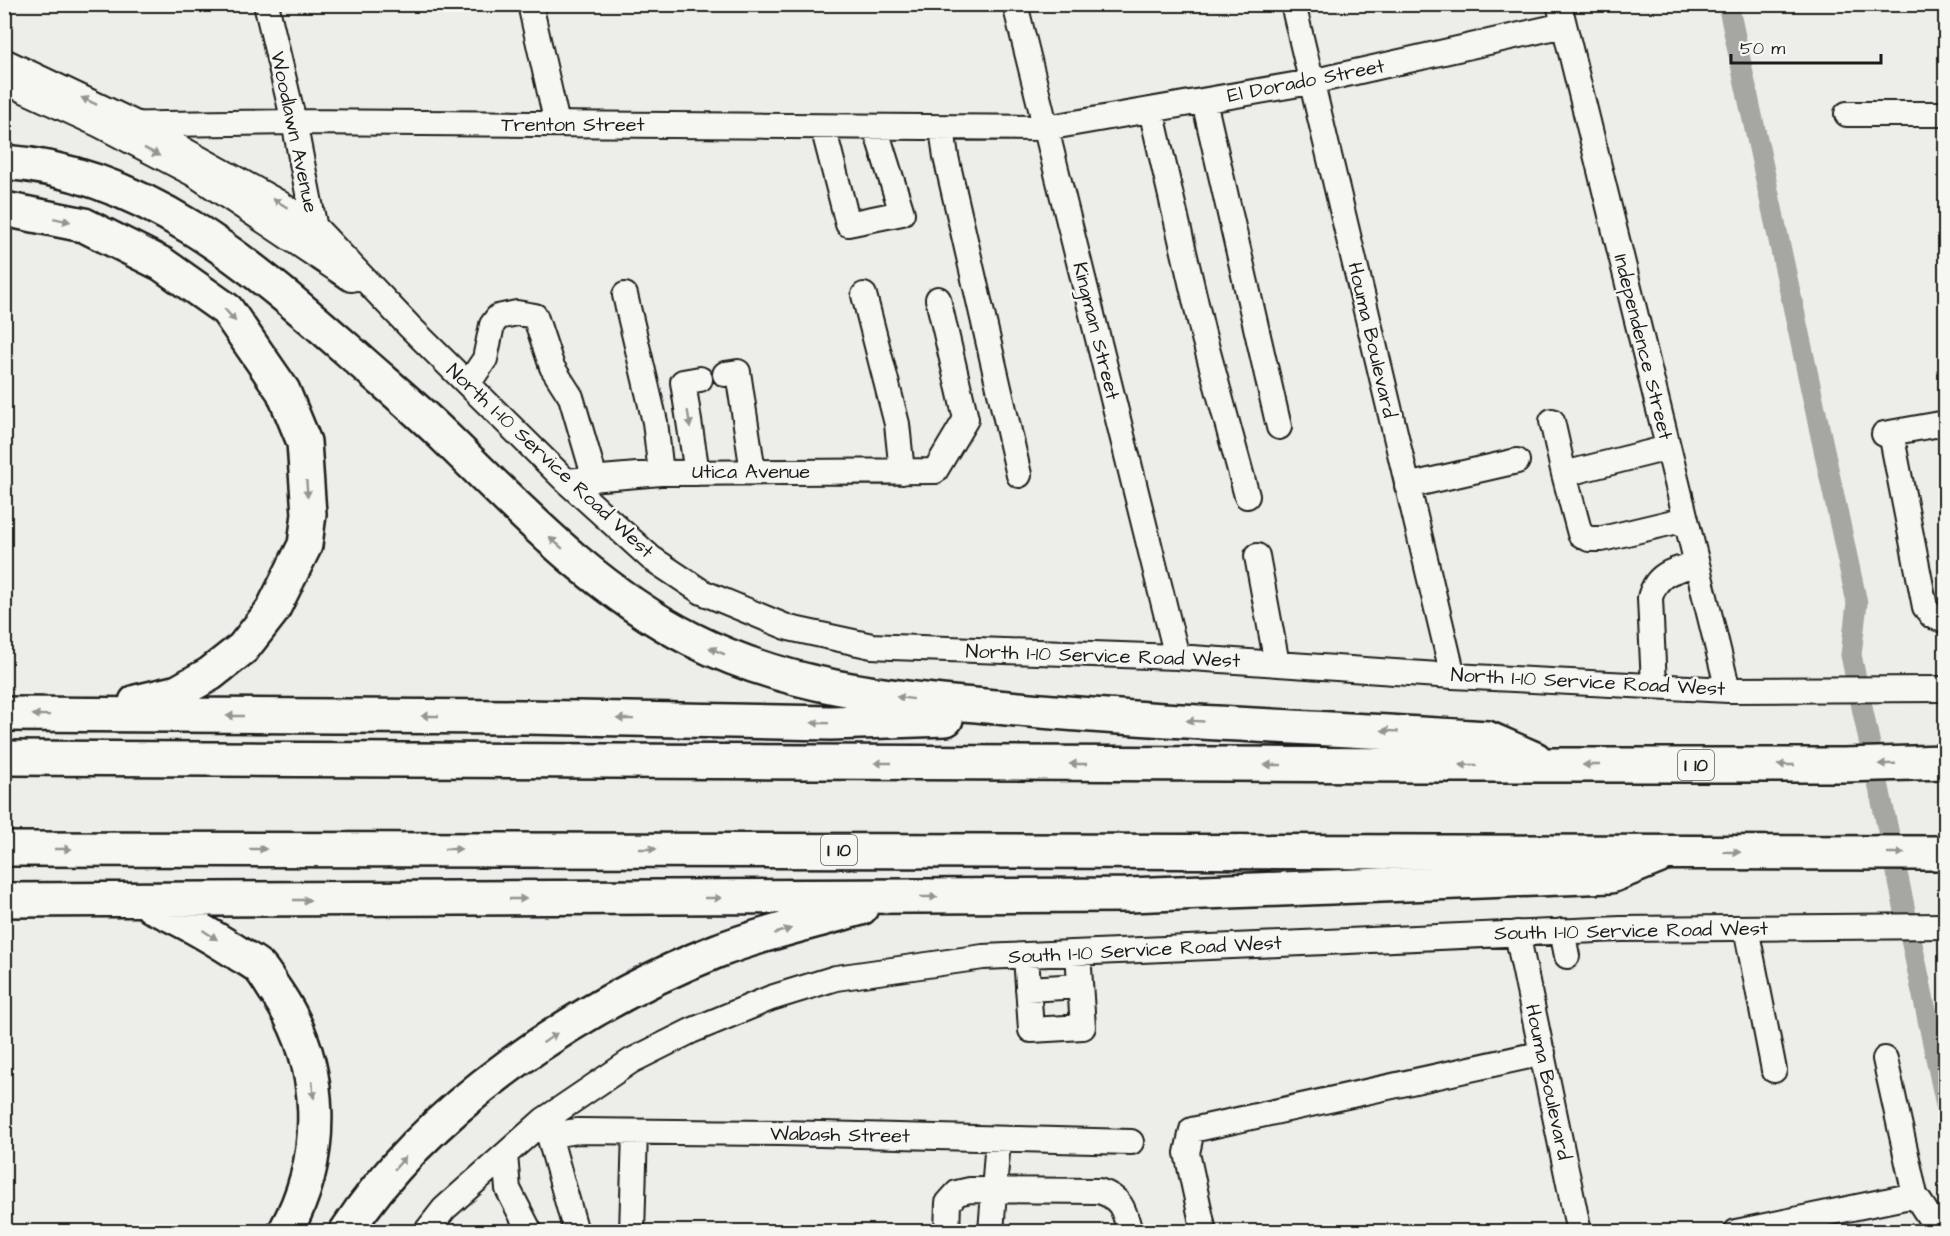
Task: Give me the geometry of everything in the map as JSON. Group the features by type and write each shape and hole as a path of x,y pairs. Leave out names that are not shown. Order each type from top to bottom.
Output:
{"highway":[{"path":"4,143 85,159 147,183 208,219 273,268 359,346 388,375 392,390"},
{"path":"4,162 41,164 108,186 150,202 192,226 270,282 442,434 531,522 617,594 689,638 754,668 799,681 904,698 1068,714 1487,738 1548,765"},
{"path":"4,209 84,225 162,264 226,310 283,391 304,442 309,514 304,545 272,611 243,648 210,674 178,692 77,715"},
{"path":"4,714 513,716 831,723 1068,714"},
{"name":"I 10","path":"4,758 1548,765 1844,765 1938,762"},
{"name":"I 10","path":"4,849 1946,853"},
{"path":"4,900 1129,896 1611,876 1674,851"},
{"path":"346,1232 362,1207 415,1145 495,1077 571,1024 641,985 718,951 896,897"},
{"path":"139,901 192,923 259,967 294,1018 307,1052 314,1092 315,1139 302,1198 285,1232"}],"street":[{"name":"Woodlawn Avenue","path":"266,4 323,260"},
{"path":"530,4 557,124"},
{"name":"Kingman Street","path":"1015,4 1176,657"},
{"name":"Houma Boulevard","path":"1293,4 1452,676"},
{"name":"El Dorado Street","path":"1046,128 1311,82 1562,15"},
{"name":"Independence Street","path":"1562,15 1728,690"},
{"name":"North I-10 Service Road West","path":"4,61 139,125 278,202 315,227 384,300 566,481 651,558 702,592 789,628 872,646 1176,657 1452,676 1728,690 1946,689"},
{"name":"North I-10 Service Road West","path":"4,81 100,125 194,174 258,214 384,300"},
{"path":"1204,101 1279,427"},
{"path":"1151,110 1203,334 1247,496"},
{"path":"1847,114 1946,114"},
{"name":"Trenton Street","path":"100,125 294,122 1046,128"},
{"path":"823,127 848,224 902,213 875,127"},
{"path":"942,128 948,169 1020,475"},
{"path":"625,295 655,422 661,473"},
{"path":"864,296 897,424 902,472"},
{"name":"Utica Avenue","path":"566,481 661,473 935,471 966,419 938,299"},
{"path":"468,384 485,359 492,324 498,317 517,314 535,316 552,367 571,397 595,479"},
{"path":"725,374 738,372 753,472"},
{"path":"697,473 683,382 700,379"},
{"path":"1552,421 1580,534 1589,539 1602,540 1686,519"},
{"path":"1946,423 1887,434 1925,607 1932,616 1946,621"},
{"path":"1564,474 1668,448"},
{"path":"1407,486 1517,461"},
{"path":"1257,556 1277,664"},
{"path":"1654,686 1650,598 1653,587 1660,577 1697,564"},
{"name":"South I-10 Service Road West","path":"426,1232 451,1203 505,1155 546,1128 631,1061 691,1031 771,998 836,978 983,957 1562,931 1946,926"},
{"path":"1746,928 1774,1070"},
{"path":"1562,931 1567,956"},
{"name":"Houma Boulevard","path":"1517,933 1579,1232"},
{"path":"1026,956 1031,1030 1083,1028 1078,953"},
{"path":"1028,988 1080,986"},
{"path":"1204,1232 1187,1153 1192,1130 1543,1053"},
{"path":"1885,1059 1914,1195 1934,1224 1935,1232"},
{"path":"546,1128 576,1232"},
{"name":"Wabash Street","path":"546,1128 578,1131 1131,1143"},
{"path":"632,1232 635,1132"},
{"path":"991,1232 998,1139"},
{"path":"505,1155 508,1189 530,1232"},
{"path":"947,1232 948,1203 957,1193 970,1190 1100,1191 1114,1196 1125,1212 1130,1232"},
{"path":"1736,1232 1914,1195"},
{"path":"451,1203 451,1232"}],"waterway":[{"path":"1728,4 1857,603 1851,655 1946,1105"}]}
